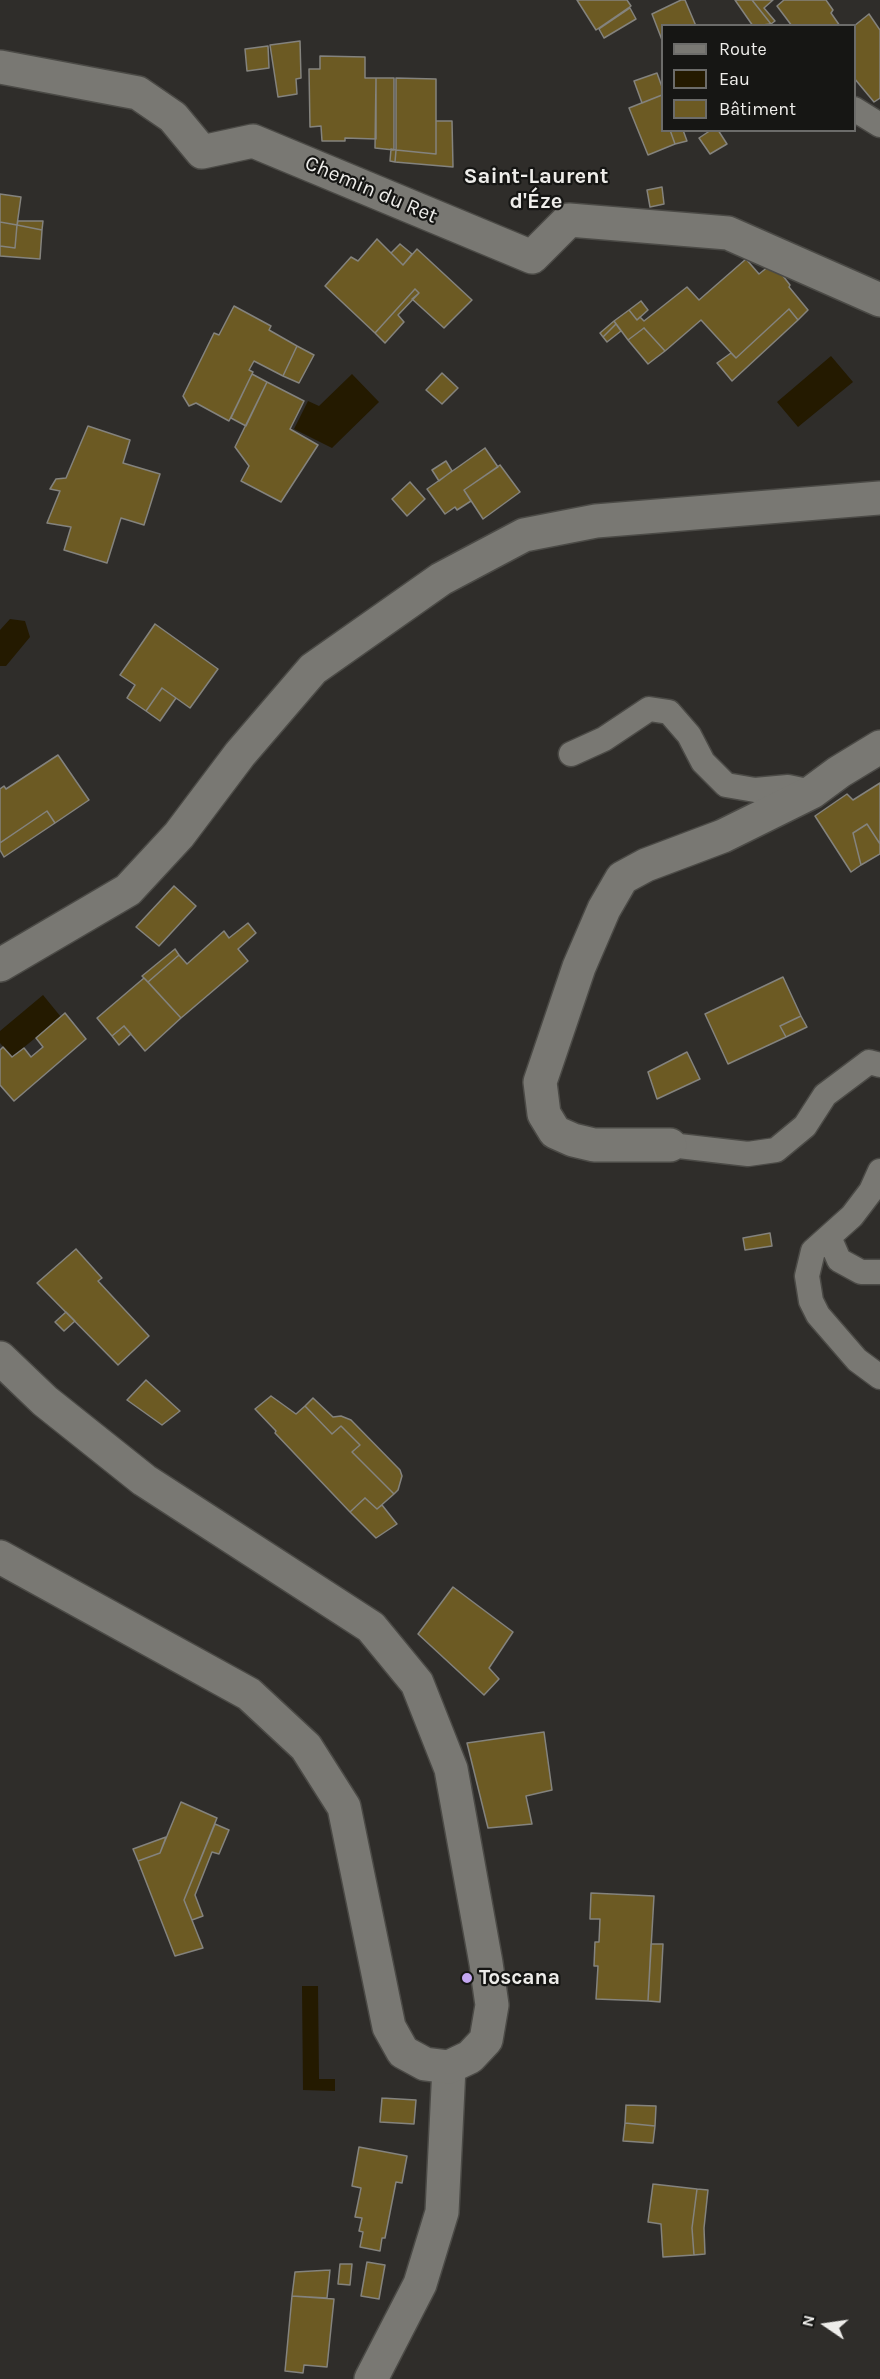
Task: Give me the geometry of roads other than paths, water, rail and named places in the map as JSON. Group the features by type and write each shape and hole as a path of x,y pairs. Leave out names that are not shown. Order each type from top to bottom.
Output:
{"street":[{"name":"Chemin du Ret","path":"0,67 138,93 173,117 202,152 253,141 532,257 569,220 729,233 880,300"},
{"path":"0,965 128,890 179,835 240,754 313,669 441,579 524,535 596,521 880,498"},
{"path":"670,1145 594,1145 573,1140 555,1132 544,1114 540,1082 579,967 604,909 622,878 646,865 723,836 812,792 880,747"},
{"path":"0,1358 45,1401 144,1480 371,1628 417,1683 451,1769 492,2005 486,2040 470,2056 449,2067 425,2064 403,2052 389,2027 344,1807 306,1747 249,1694 0,1557"},
{"path":"372,2379 420,2284 442,2212 449,2067"}],"lane":[{"path":"856,110 880,125"},
{"path":"571,754 604,739 649,709 669,712 689,735 703,762 726,785 755,790 788,787 812,792"},
{"path":"670,1145 748,1154 776,1150 805,1126 825,1095 869,1062 880,1065"},
{"path":"880,1171 871,1191 852,1216 813,1251 807,1276 811,1300 818,1315 857,1360 880,1377"},
{"path":"829,1237 839,1260 861,1272 880,1272"}],"water":[{"path":"831,356 853,382 798,427 777,402"},
{"path":"352,374 379,402 332,448 294,429 308,401 319,406"},
{"path":"10,619 25,621 30,637 6,666 0,666 0,630"},
{"path":"43,995 61,1017 12,1057 0,1043 0,1031"},
{"path":"302,1986 318,1986 319,2079 335,2079 335,2091 303,2090"}],"place":[{"name":"Toscana","path":"467,1978"}],"district":[{"name":"Saint-Laurent d'Éze","path":"536,190"}]}
